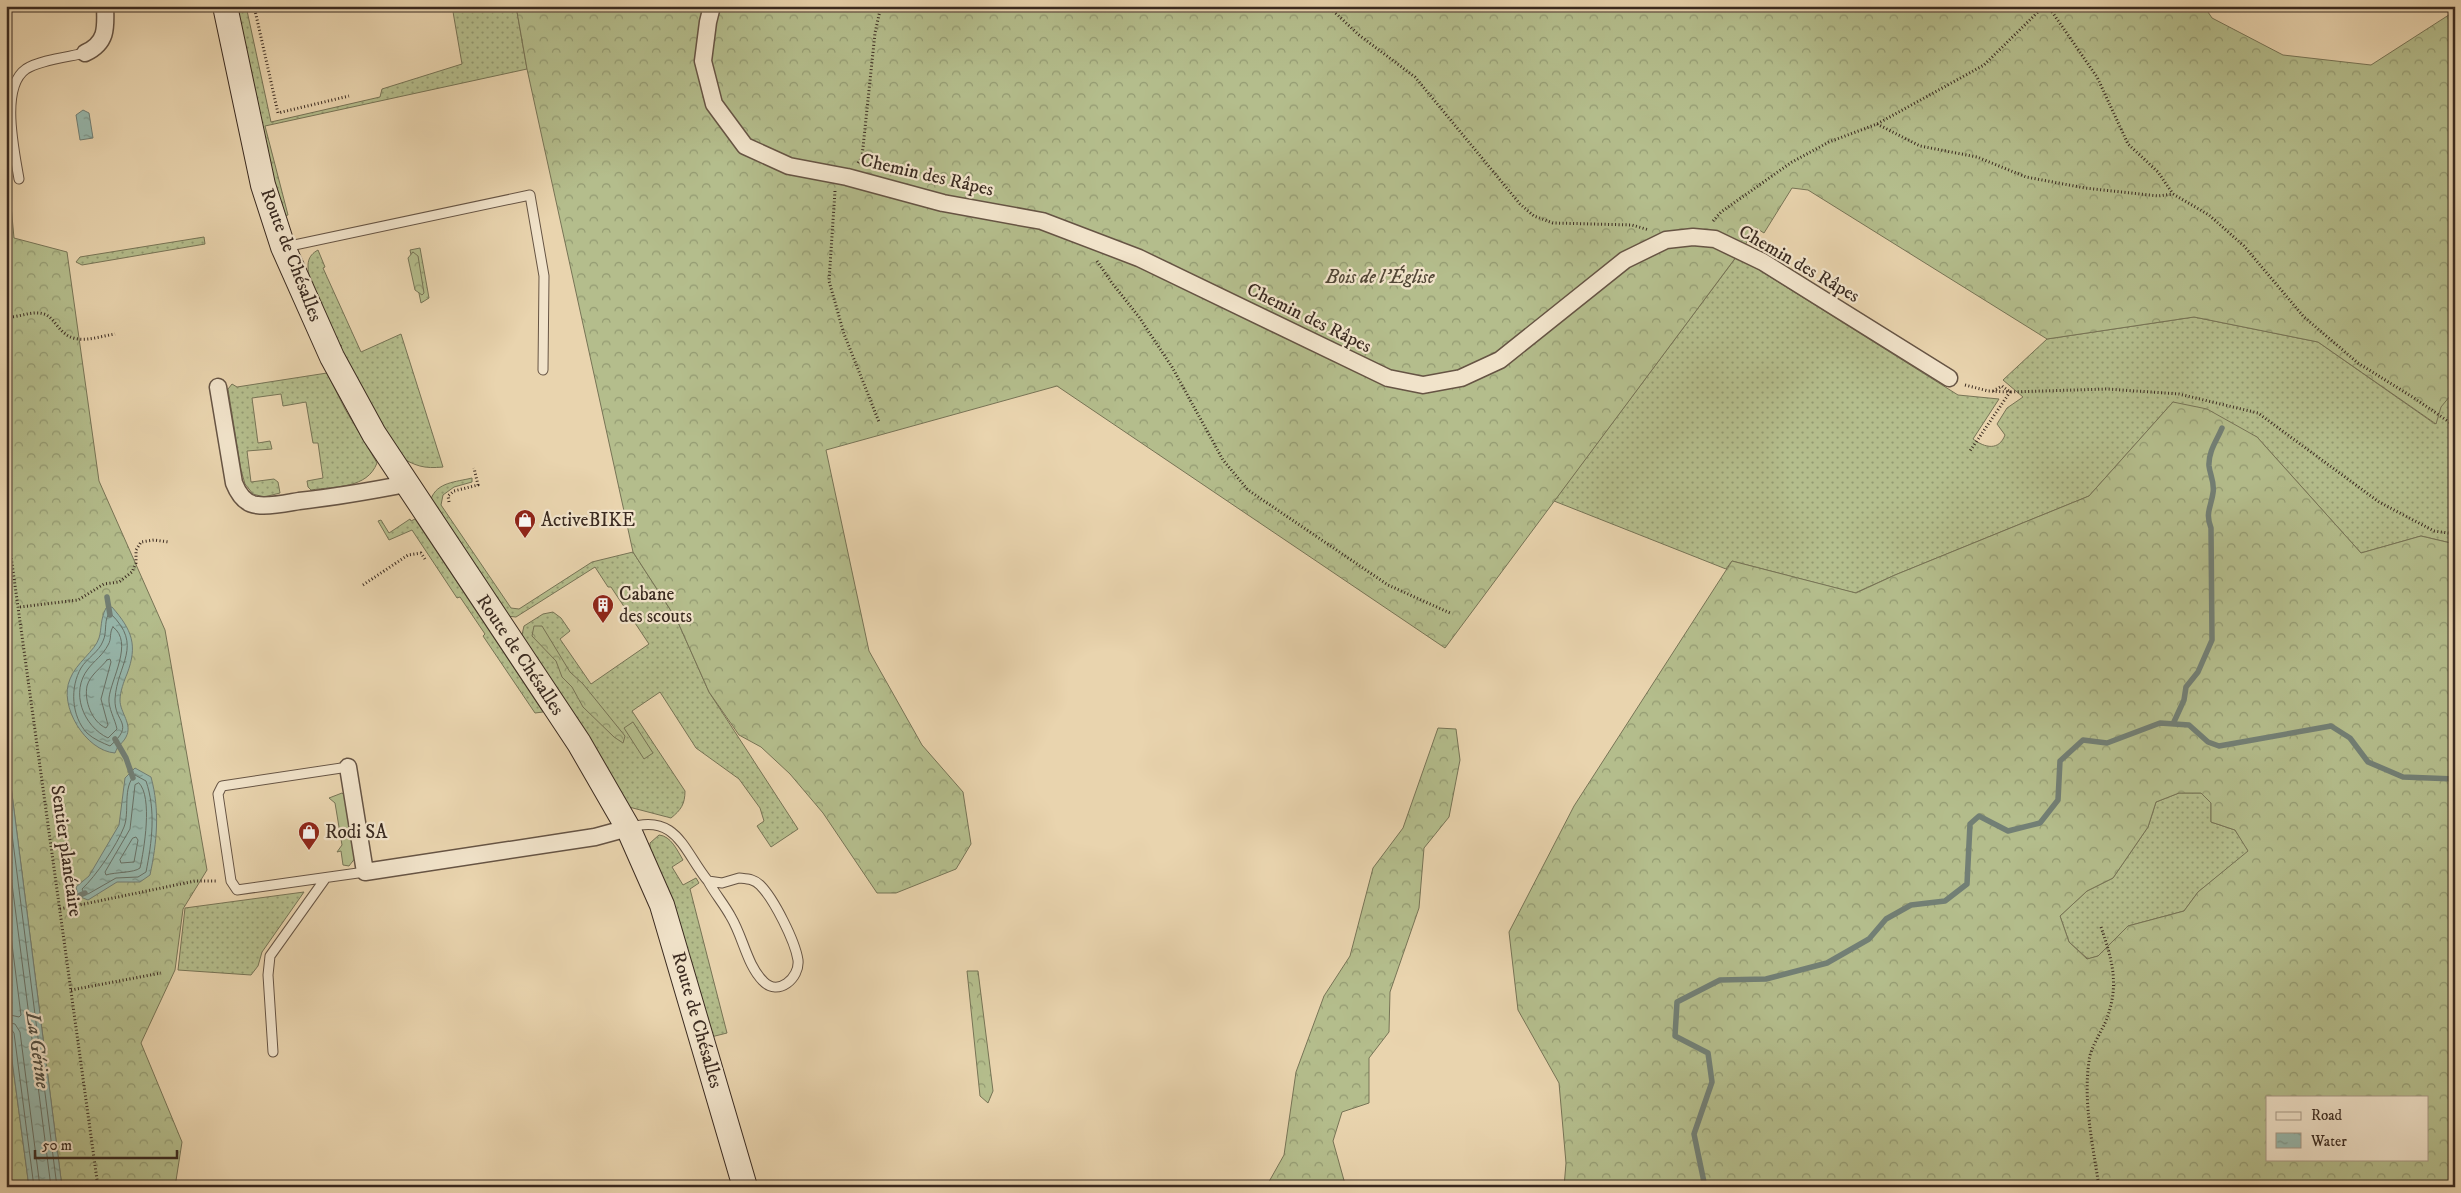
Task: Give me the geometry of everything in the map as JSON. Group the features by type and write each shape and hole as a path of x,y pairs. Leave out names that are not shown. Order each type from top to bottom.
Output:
{"street":[{"path":"85,53 96,48 105,33 105,6"},
{"name":"Route de Chésalles","path":"225,6 263,185 283,247 332,357 374,434 579,743 628,828 644,860 665,914 745,1187"},
{"name":"Chemin des Râpes","path":"712,6 703,61 714,104 745,146 789,166 847,177 943,202 1042,221 1139,258 1388,378 1423,385 1461,378 1500,360 1625,260 1666,240 1693,237 1715,239 1763,262 1949,378"},
{"path":"218,387 234,483 238,492 247,502 258,505 292,502 406,484"},
{"path":"348,766 365,872 595,837 628,828"}],"lane":[{"path":"20,179 8,119 10,85 16,75 28,67 85,53"},
{"path":"283,247 530,195 544,276 543,370"},
{"path":"348,766 222,786 218,794 231,882 238,890 365,872"},
{"path":"628,828 650,825 661,827 674,833 730,915 748,955 764,982 770,986 779,987 786,984 796,973 798,961 791,940 761,886 752,879 740,878 722,883 708,881"},
{"path":"273,1052 268,974 270,956 325,879"}],"path":[{"path":"254,6 278,113 348,96"},
{"path":"879,422 844,334 829,281 833,193 862,157 875,33 881,6"},
{"path":"1328,6 1358,35 1415,77 1520,204 1534,216 1553,223 1632,225 1646,228 1666,240"},
{"path":"1705,238 1712,222 1721,212 1792,162 1829,142 1876,124 1984,65 2044,6"},
{"path":"2048,6 2097,77 2128,144 2158,172 2173,194 2210,215 2244,246 2304,317 2358,364 2414,398 2455,426"},
{"path":"1876,124 1920,146 1977,157 2026,177 2085,188 2158,196 2173,194"},
{"path":"1087,238 1090,248 1112,283 1139,317 1172,367 1223,460 1248,490 1388,585 1450,614"},
{"path":"6,317 17,318 35,312 46,314 62,332 78,340 115,334"},
{"path":"1949,378 1969,387 1993,391 2107,388 2180,394 2258,413 2379,502 2434,531 2455,534"},
{"path":"1970,451 2010,392"},
{"path":"449,502 448,496 454,491 478,485 474,468"},
{"name":"Sentier planétaire","path":"6,520 20,607 98,1187"},
{"path":"20,607 78,600 99,587 119,582 128,576 136,563 136,550 141,542 154,540 169,542"},
{"path":"363,585 408,555 421,553 425,560"},
{"path":"60,908 195,881 231,882"},
{"path":"2099,1187 2086,1098 2089,1059 2108,1015 2115,984 2111,958 2101,927"},
{"path":"71,990 161,973"},
{"path":"6,1162 10,1187"},
{"path":"934,1187 968,1184 984,1187"}],"green space":[{"path":"235,6 246,6 271,122 380,97 382,89 462,64 452,6 516,6 527,69 265,126 288,215 284,216 271,170"},
{"name":"Bois de l'Église","path":"516,6 2204,6 2212,18 2283,55 2371,65 2455,11 2455,390 2441,407 2436,424 2318,342 2194,317 2047,339 1808,190 1792,188 1764,233 1756,228 1445,648 1057,386 826,450 869,651 922,745 963,792 971,844 956,869 896,893 877,893 823,813 790,774 761,747 739,735 709,692 677,620 633,552 527,69"},
{"path":"6,151 14,238 67,252 99,481 165,630 207,870 183,909 175,970 141,1043 182,1142 175,1187 62,1187 6,747"},
{"path":"204,237 205,244 82,265 76,262 80,257"},
{"path":"420,248 429,298 421,303 410,250"},
{"path":"318,250 325,267 323,268 361,352 401,334 443,467 430,468 420,466 399,456 339,347 342,346 336,340 309,276 310,258"},
{"path":"413,252 418,256 424,293 422,295 415,290 408,258"},
{"path":"1737,256 1958,395 1999,399 1973,439 1987,446 1995,446 2002,440 2005,435 1997,424 2007,408 2023,397 2003,380 2047,339 2194,317 2318,342 2435,424 2438,408 2455,386 2455,544 2421,536 2361,553 2257,437 2173,402 2089,496 1855,593 1732,561 1726,569 1554,501"},
{"path":"327,373 345,409 377,463 366,478 358,482 340,487 311,490 308,487 307,481 323,478 318,443 313,443 306,402 283,406 281,394 252,398 258,443 270,441 272,449 247,451 251,482 274,479 278,482 280,493 264,497 253,494 245,484 241,470 228,389 232,384 237,387"},
{"path":"2173,402 2207,409 2257,437 2361,553 2421,536 2455,544 2455,1187 1564,1187 1566,1163 1559,1083 1518,1010 1509,932 1574,806 1732,561 1856,593 1895,575 2089,496","holes":["2179,793 2201,793 2211,803 2211,822 2235,830 2248,851 2198,892 2184,911 2128,926 2098,956 2087,959 2069,942 2060,916 2087,891 2113,878 2148,827 2156,802"]},
{"path":"472,478 472,482 454,487 443,495 441,505 511,608 519,609 592,562 633,552 677,620 709,692 798,829 771,847 757,826 764,821 760,808 739,779 696,748 660,692 632,711 685,791 684,800 680,809 671,818 629,807 521,639 524,626 543,614 553,612 561,618 570,631 560,639 591,684 649,644 611,587 608,587 595,567 516,617 506,616 431,499 434,493 442,486"},
{"path":"410,519 411,521 415,519 543,712 535,713 483,636 485,634 460,597 457,598 412,530 389,540 378,521 381,520 389,533"},
{"path":"534,626 542,626 570,672 583,684 625,736 623,743 614,737 583,707 572,687 562,677 556,661 532,636"},
{"path":"633,722 653,753 644,759 624,728"},
{"path":"1438,728 1456,729 1460,760 1449,817 1424,848 1419,908 1390,992 1389,1032 1369,1058 1369,1103 1342,1112 1333,1141 1345,1184 1341,1187 1266,1187 1284,1155 1296,1072 1324,996 1350,956 1373,868 1403,828"},
{"path":"342,793 346,796 356,857 349,866 343,865 341,851 337,852 342,845 335,803 329,798"},
{"path":"2179,793 2201,793 2211,803 2211,822 2235,830 2249,851 2198,892 2184,911 2128,926 2098,956 2088,959 2069,942 2060,916 2087,891 2113,878 2148,827 2156,802"},
{"path":"659,835 670,841 683,860 672,867 683,885 696,878 699,883 690,889 727,1033 711,1037 693,968 650,851 650,843"},
{"path":"304,892 262,952 258,966 251,975 178,970 185,908"},
{"path":"967,971 978,971 993,1091 988,1103 980,1096"},
{"path":"6,1015 29,1187 12,1187 6,1143"}],"water":[{"path":"83,110 89,113 93,138 80,140 76,115"},
{"path":"112,607 124,623 131,638 132,646 130,664 122,687 120,700 128,732 115,753 104,750 85,736 71,714 67,690 76,668 97,643 106,608"},
{"name":"La Gérine","path":"6,747 62,1187 29,1187 6,1015"},
{"path":"135,768 151,777 156,802 156,838 150,875 140,882 117,882 88,900 78,896 76,887 89,876 119,825 125,778"}],"waterway":[{"path":"2173,724 2184,700 2186,687 2198,672 2212,640 2211,528 2208,514 2213,482 2209,461 2211,451 2222,428"},
{"path":"107,597 110,615"},
{"path":"1705,1187 1694,1134 1712,1082 1708,1053 1675,1036 1677,1002 1720,980 1766,979 1827,963 1869,939 1886,919 1911,905 1945,901 1967,884 1970,824 1979,816 2008,831 2040,823 2058,800 2060,761 2083,740 2107,743 2160,723 2189,725 2208,742 2219,746 2331,726 2350,738 2368,762 2403,777 2455,779"},
{"path":"115,739 126,758 133,778"},
{"path":"71,899 85,893"}],"place":[{"name":"ActiveBIKE","path":"525,539"},
{"name":"Cabane des scouts","path":"603,624"},
{"name":"Rodi SA","path":"309,851"}]}
